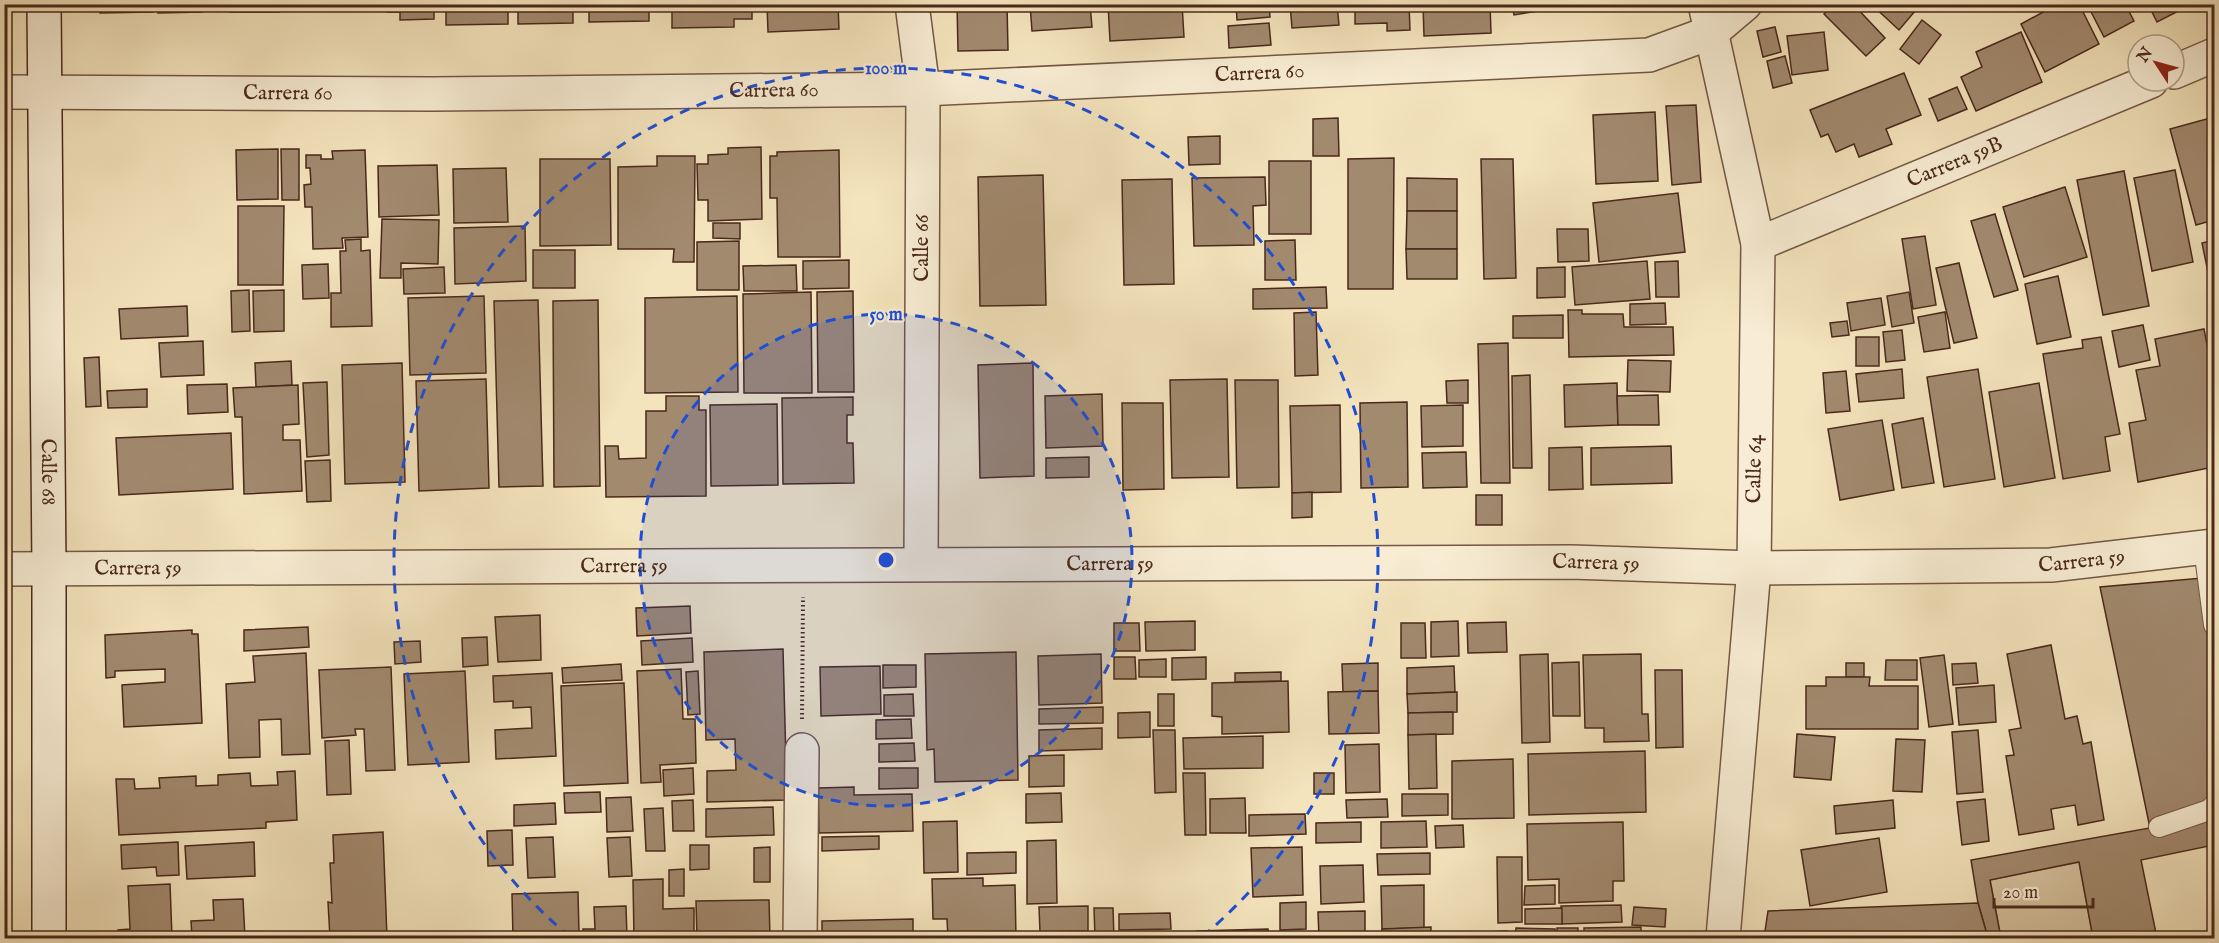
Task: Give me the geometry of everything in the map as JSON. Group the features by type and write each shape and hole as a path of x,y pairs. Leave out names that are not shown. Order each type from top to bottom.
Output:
{"street":[{"name":"Calle 68","path":"44,4 50,569 49,939"},
{"name":"Calle 66","path":"912,4 924,89 921,564"},
{"name":"Carrera 60","path":"4,92 433,94 924,89 1649,55 1708,18 1745,4"},
{"name":"Calle 64","path":"1708,18 1758,244 1754,568 1723,939"},
{"path":"2186,67 2214,55"},
{"name":"Carrera 59B","path":"1758,244 2126,91"},
{"name":"Carrera 59","path":"4,569 1571,562 1754,568 2051,565 2209,547"},
{"path":"800,939 801,750"}],"lane":[{"path":"2209,547 2214,625"},
{"path":"2159,827 2210,810 2214,805"}],"path":[{"path":"801,750 803,566"}],"shaded area":[{"path":"2079,862 2093,938 2001,938 1990,880"}],"building":[{"path":"99,4 152,4 152,12 100,13"},
{"path":"158,4 202,4 202,12 158,13"},
{"path":"230,4 279,4 279,12 230,12"},
{"path":"300,4 346,4 346,10 300,11"},
{"path":"387,4 434,4 434,19 400,20 400,12 387,12"},
{"path":"446,4 508,4 508,24 446,25"},
{"path":"518,4 573,4 573,23 518,24"},
{"path":"589,4 649,4 649,21 589,22"},
{"path":"672,4 752,4 752,19 734,19 734,27 672,28"},
{"path":"767,4 838,4 839,29 768,32"},
{"path":"957,4 1007,4 1008,50 958,51"},
{"path":"1030,4 1090,4 1092,27 1032,31"},
{"path":"1108,4 1182,4 1184,37 1110,41"},
{"path":"1236,4 1269,4 1270,17 1237,20"},
{"path":"1290,4 1337,4 1339,25 1292,28"},
{"path":"1355,4 1409,4 1410,30 1387,31 1387,23 1355,24"},
{"path":"1423,4 1490,4 1491,33 1424,36"},
{"path":"1512,4 1555,4 1555,8 1514,15"},
{"path":"1566,4 1589,4 1589,5 1568,10"},
{"path":"1834,4 1853,4 1885,38 1866,56 1824,14"},
{"path":"1871,4 1921,4 1899,30"},
{"path":"2058,4 2079,4 2099,44 2045,72 2021,24"},
{"path":"2087,4 2125,4 2134,21 2104,37"},
{"path":"2148,4 2192,4 2157,22"},
{"path":"1922,20 1941,35 1919,64 1900,49"},
{"path":"1269,23 1271,45 1229,48 1228,26"},
{"path":"1775,27 1781,52 1763,57 1757,31"},
{"path":"1824,32 1828,70 1792,75 1787,36"},
{"path":"2021,32 2042,82 1976,111 1961,77 1982,67 1976,52"},
{"path":"1785,56 1792,83 1773,88 1767,61"},
{"path":"1904,73 1921,115 1886,129 1892,144 1859,157 1854,144 1836,152 1828,134 1821,137 1810,110"},
{"path":"1957,87 1967,109 1938,121 1929,99"},
{"path":"1696,105 1701,182 1672,185 1666,106"},
{"path":"1655,112 1658,181 1596,184 1593,115"},
{"path":"2214,117 2214,220 2196,225 2170,129"},
{"path":"1338,118 1339,156 1313,156 1313,119"},
{"path":"1220,136 1220,164 1189,165 1188,137"},
{"path":"761,147 762,219 708,221 708,200 698,200 697,164 708,164 708,155 728,154 728,148"},
{"path":"278,149 278,199 237,200 236,150"},
{"path":"281,149 299,149 299,200 282,200"},
{"path":"365,150 368,237 342,238 343,248 313,249 312,207 305,207 304,185 311,184 310,168 306,168 306,155 321,155 321,159 333,159 332,151"},
{"path":"839,150 840,257 778,257 777,198 770,198 770,156 777,156 777,152"},
{"path":"657,156 695,156 694,262 673,262 674,249 618,249 618,167 657,166"},
{"path":"1394,158 1393,289 1348,289 1348,159"},
{"path":"540,159 610,159 611,245 540,246"},
{"path":"1481,159 1513,159 1516,278 1484,279"},
{"path":"1269,161 1311,161 1311,234 1269,234"},
{"path":"437,165 439,215 379,217 378,166"},
{"path":"506,168 508,222 454,223 453,169"},
{"path":"2175,170 2193,262 2152,271 2134,178"},
{"path":"2124,171 2149,306 2103,315 2077,180"},
{"path":"1043,175 1046,305 980,306 978,177"},
{"path":"1265,177 1266,205 1253,206 1254,245 1194,246 1192,178"},
{"path":"1407,178 1457,179 1457,211 1407,211"},
{"path":"1172,179 1174,284 1124,285 1122,180"},
{"path":"2065,187 2087,257 2024,277 2003,207"},
{"path":"1678,193 1685,252 1599,262 1593,203"},
{"path":"238,206 284,206 283,285 238,285"},
{"path":"1407,211 1457,211 1457,249 1406,249"},
{"path":"1995,214 2018,290 1994,297 1971,221"},
{"path":"382,219 439,220 438,264 401,263 401,278 380,278"},
{"path":"713,223 740,223 740,239 713,238"},
{"path":"525,226 526,281 455,284 454,228"},
{"path":"1557,229 1588,229 1589,261 1558,262"},
{"path":"1925,236 1936,305 1913,309 1902,239"},
{"path":"361,239 361,251 370,250 372,326 331,327 331,293 341,293 340,251 346,251 345,240"},
{"path":"1295,240 1296,280 1265,280 1265,241"},
{"path":"2214,240 2214,286 2211,287 2202,243"},
{"path":"739,241 739,290 697,290 697,242"},
{"path":"1406,249 1457,249 1457,279 1407,279"},
{"path":"533,250 575,250 575,288 533,288"},
{"path":"849,260 849,288 803,289 803,261"},
{"path":"1647,261 1650,299 1575,305 1572,267"},
{"path":"1678,261 1679,297 1656,297 1655,262"},
{"path":"1959,263 1977,338 1954,343 1936,268"},
{"path":"328,264 329,298 303,299 302,265"},
{"path":"796,265 797,291 744,291 743,266"},
{"path":"444,267 445,293 404,294 403,269"},
{"path":"1565,267 1565,297 1537,298 1537,268"},
{"path":"2058,276 2071,337 2037,344 2025,284"},
{"path":"1326,287 1327,308 1253,309 1253,289"},
{"path":"249,290 250,331 232,332 231,291"},
{"path":"284,290 284,331 254,332 253,291"},
{"path":"853,291 854,392 818,392 817,292"},
{"path":"811,292 812,393 744,393 743,294"},
{"path":"1909,292 1914,323 1892,327 1887,296"},
{"path":"484,296 486,373 410,375 408,298"},
{"path":"737,296 738,392 645,393 645,298"},
{"path":"1881,298 1885,325 1851,331 1847,303"},
{"path":"538,300 543,486 499,487 494,301"},
{"path":"598,300 600,486 554,487 553,301"},
{"path":"1665,303 1666,324 1630,325 1630,304"},
{"path":"187,306 188,336 121,339 119,309"},
{"path":"1568,310 1582,310 1582,314 1623,314 1624,327 1673,327 1674,355 1569,357"},
{"path":"1316,312 1318,375 1295,376 1294,313"},
{"path":"1945,312 1950,348 1924,352 1918,317"},
{"path":"1563,315 1563,338 1513,338 1513,316"},
{"path":"1847,321 1849,335 1832,337 1830,323"},
{"path":"2143,325 2150,360 2119,367 2112,331"},
{"path":"2204,329 2214,382 2214,467 2138,482 2129,423 2146,420 2136,370 2160,366 2155,339"},
{"path":"1902,330 1905,360 1886,362 1883,332"},
{"path":"1856,337 1879,337 1879,366 1856,366"},
{"path":"2101,337 2120,434 2105,437 2110,471 2063,479 2043,354 2083,348 2082,340"},
{"path":"203,341 204,375 161,377 159,343"},
{"path":"1508,343 1510,483 1481,483 1478,344"},
{"path":"99,357 101,406 86,407 84,358"},
{"path":"1628,360 1671,361 1670,392 1627,391"},
{"path":"291,361 292,385 256,387 255,363"},
{"path":"402,363 405,482 345,484 342,365"},
{"path":"1033,363 1034,476 980,478 978,365"},
{"path":"1902,369 1904,398 1859,402 1856,374"},
{"path":"1978,369 1995,479 1944,487 1927,377"},
{"path":"1846,371 1850,411 1826,413 1823,373"},
{"path":"1530,375 1532,468 1513,468 1512,376"},
{"path":"486,379 489,488 419,491 416,381"},
{"path":"1227,379 1229,477 1172,478 1170,380"},
{"path":"1235,380 1278,380 1279,487 1237,488"},
{"path":"1468,380 1468,403 1447,403 1446,381"},
{"path":"327,382 329,455 307,457 303,383"},
{"path":"1617,383 1618,425 1565,427 1564,385"},
{"path":"2039,383 2055,478 2004,487 1989,392"},
{"path":"227,384 228,412 188,414 187,385"},
{"path":"298,385 299,424 283,425 283,440 300,440 302,491 244,494 242,417 235,417 233,388"},
{"path":"147,389 147,407 108,408 107,391"},
{"path":"1102,394 1103,446 1046,448 1045,396"},
{"path":"1658,395 1659,425 1618,425 1617,396"},
{"path":"666,396 699,396 699,410 706,410 706,496 606,497 605,446 618,446 619,459 646,458 646,411 666,411"},
{"path":"853,397 853,415 847,415 847,443 853,443 854,483 783,484 782,398"},
{"path":"1407,402 1408,487 1361,488 1360,403"},
{"path":"1122,403 1163,403 1164,489 1123,490"},
{"path":"777,404 778,485 711,486 710,405"},
{"path":"1340,405 1341,492 1292,493 1290,406"},
{"path":"1463,405 1463,446 1422,447 1421,406"},
{"path":"1923,418 1934,483 1902,488 1892,424"},
{"path":"1882,420 1894,490 1840,500 1828,429"},
{"path":"231,433 233,489 119,495 116,438"},
{"path":"1671,446 1672,483 1591,485 1591,448"},
{"path":"1582,447 1583,489 1549,490 1549,448"},
{"path":"1466,452 1467,487 1423,488 1422,453"},
{"path":"1089,457 1089,477 1046,478 1046,458"},
{"path":"330,460 331,501 307,502 305,461"},
{"path":"1312,492 1312,517 1292,518 1292,493"},
{"path":"1476,495 1502,495 1502,525 1476,525"},
{"path":"2214,577 2214,845 2141,860 2157,938 2093,938 2079,862 1990,880 2001,938 1988,938 1978,903 1971,860 2150,828 2100,587"},
{"path":"690,606 691,633 637,636 636,608"},
{"path":"540,615 541,660 498,662 495,617"},
{"path":"1195,621 1195,650 1146,651 1145,622"},
{"path":"1458,621 1459,656 1431,657 1431,622"},
{"path":"1506,622 1507,652 1468,653 1467,623"},
{"path":"1114,623 1139,623 1140,651 1114,651"},
{"path":"1401,623 1425,623 1426,658 1401,658"},
{"path":"308,627 309,647 244,651 244,630"},
{"path":"192,630 192,634 198,634 202,723 124,727 122,685 165,682 165,669 115,671 115,677 106,678 105,635"},
{"path":"487,637 488,665 463,667 462,638"},
{"path":"692,638 693,662 642,665 641,641"},
{"path":"420,641 421,662 395,664 394,642"},
{"path":"2051,645 2065,719 2077,716 2083,744 2091,742 2104,820 2078,825 2075,805 2051,809 2054,829 2019,835 2006,756 2014,755 2009,730 2021,728 2007,654"},
{"path":"783,649 787,800 707,802 707,771 736,770 735,739 706,740 704,652"},
{"path":"1016,652 1018,780 935,782 934,749 927,750 925,654"},
{"path":"306,653 310,754 282,755 281,719 259,720 260,757 229,758 226,684 255,682 253,656"},
{"path":"1101,654 1102,703 1039,705 1038,656"},
{"path":"1548,654 1550,742 1522,743 1520,655"},
{"path":"1641,654 1642,714 1648,714 1649,741 1604,742 1604,728 1585,728 1583,655"},
{"path":"1944,655 1953,724 1929,727 1920,658"},
{"path":"1114,657 1135,657 1136,679 1114,679"},
{"path":"1206,657 1206,679 1172,680 1172,658"},
{"path":"1166,659 1166,677 1139,677 1139,660"},
{"path":"1886,660 1917,660 1917,680 1885,680"},
{"path":"1579,662 1580,716 1553,716 1552,663"},
{"path":"1378,663 1378,691 1343,692 1342,664"},
{"path":"1846,663 1864,663 1864,677 1846,677"},
{"path":"1976,663 1978,683 1953,685 1952,664"},
{"path":"621,664 622,680 563,683 562,668"},
{"path":"883,665 916,665 916,687 883,688"},
{"path":"880,666 881,714 821,716 820,667"},
{"path":"1454,666 1455,692 1407,694 1407,668"},
{"path":"391,667 395,770 366,771 364,729 355,729 356,735 322,738 319,670"},
{"path":"681,669 683,719 695,719 696,763 660,765 661,782 641,783 637,671"},
{"path":"1655,670 1682,670 1683,747 1656,748"},
{"path":"465,671 469,762 408,765 404,674"},
{"path":"698,671 700,714 688,715 686,672"},
{"path":"1281,672 1281,681 1235,682 1235,673"},
{"path":"552,673 556,756 496,759 495,730 532,728 531,707 513,708 513,701 494,702 493,676"},
{"path":"1826,677 1870,677 1869,686 1918,686 1918,729 1806,729 1806,686 1826,686"},
{"path":"1288,681 1289,732 1222,734 1222,717 1212,716 1212,683"},
{"path":"624,683 628,783 564,786 561,686"},
{"path":"1994,685 1996,722 1959,725 1956,688"},
{"path":"1378,691 1379,733 1329,734 1328,692"},
{"path":"1457,692 1457,712 1408,713 1407,694"},
{"path":"913,694 914,716 884,716 884,695"},
{"path":"1158,694 1174,694 1174,726 1158,726"},
{"path":"1103,707 1103,723 1039,724 1039,709"},
{"path":"1150,712 1150,737 1118,738 1118,713"},
{"path":"1453,712 1453,734 1408,735 1408,713"},
{"path":"911,719 912,738 876,739 876,720"},
{"path":"1102,728 1102,749 1039,751 1039,730"},
{"path":"1153,730 1175,730 1176,792 1155,793"},
{"path":"1978,730 1983,792 1957,794 1952,732"},
{"path":"1436,734 1437,788 1409,789 1408,735"},
{"path":"1797,734 1835,737 1831,780 1794,777"},
{"path":"1263,736 1263,768 1184,769 1183,738"},
{"path":"1896,739 1925,740 1922,792 1893,791"},
{"path":"349,740 351,794 327,795 325,741"},
{"path":"914,743 915,761 879,762 879,744"},
{"path":"1379,744 1380,792 1346,793 1345,745"},
{"path":"1645,751 1646,812 1529,815 1528,754"},
{"path":"1064,755 1064,786 1029,787 1029,756"},
{"path":"1513,759 1514,818 1452,819 1452,761"},
{"path":"693,768 694,794 664,796 663,770"},
{"path":"879,768 918,768 918,788 879,789"},
{"path":"295,771 297,820 266,822 266,828 119,835 116,779 134,779 135,789 160,788 159,778 196,776 196,786 218,785 218,775 250,773 251,786 278,785 277,772"},
{"path":"1183,773 1205,773 1206,835 1185,835"},
{"path":"1314,773 1334,773 1334,794 1314,794"},
{"path":"854,787 854,795 912,794 913,831 819,833 818,788"},
{"path":"600,792 601,812 565,813 564,793"},
{"path":"1061,793 1062,822 1026,823 1026,794"},
{"path":"1402,794 1448,794 1448,815 1402,816"},
{"path":"631,797 633,831 607,832 606,798"},
{"path":"1245,798 1246,833 1210,833 1210,799"},
{"path":"1387,799 1388,817 1347,818 1346,800"},
{"path":"1985,799 1989,841 1962,845 1957,802"},
{"path":"693,800 694,831 673,831 672,801"},
{"path":"1893,800 1895,828 1836,834 1834,806"},
{"path":"555,803 556,824 514,826 514,805"},
{"path":"773,807 774,835 706,837 706,809"},
{"path":"663,808 665,851 646,851 644,809"},
{"path":"1305,814 1306,834 1249,836 1249,815"},
{"path":"957,821 958,872 924,873 923,822"},
{"path":"1426,821 1427,847 1381,848 1381,822"},
{"path":"1361,822 1361,842 1316,843 1316,823"},
{"path":"1623,822 1624,881 1613,881 1613,901 1559,903 1559,879 1528,880 1527,824"},
{"path":"1463,825 1464,847 1436,848 1435,826"},
{"path":"512,830 513,865 488,866 487,831"},
{"path":"383,832 387,938 330,938 328,902 332,903 330,863 334,863 333,835"},
{"path":"879,836 879,849 822,851 822,837"},
{"path":"553,837 555,877 528,878 526,838"},
{"path":"630,837 632,876 609,877 607,838"},
{"path":"1879,838 1887,892 1810,906 1801,850"},
{"path":"1056,840 1057,903 1027,904 1027,841"},
{"path":"178,842 179,875 157,876 156,867 122,869 121,845"},
{"path":"254,842 255,876 187,879 185,846"},
{"path":"690,845 709,845 709,869 690,870"},
{"path":"770,847 770,882 754,882 754,848"},
{"path":"1302,847 1303,895 1253,897 1251,848"},
{"path":"1016,852 1016,873 967,875 967,853"},
{"path":"1430,853 1430,874 1378,875 1377,854"},
{"path":"1497,857 1522,857 1522,922 1498,923"},
{"path":"1363,865 1364,902 1321,904 1320,866"},
{"path":"684,869 684,896 669,896 669,870"},
{"path":"983,878 983,886 1015,885 1016,938 948,938 947,919 933,919 932,879"},
{"path":"663,879 663,909 694,908 694,938 634,938 633,880"},
{"path":"170,884 172,938 118,938 118,930 130,929 128,886"},
{"path":"1424,885 1424,928 1382,929 1381,886"},
{"path":"1555,885 1555,904 1524,905 1525,886"},
{"path":"578,892 579,932 555,933 555,938 513,938 512,894"},
{"path":"243,899 245,938 192,938 191,921 214,920 213,900"},
{"path":"769,900 770,938 697,938 696,901"},
{"path":"1306,902 1306,929 1280,930 1280,903"},
{"path":"1978,903 1988,938 1764,938 1768,911"},
{"path":"1621,905 1622,922 1562,924 1561,906"},
{"path":"626,906 627,938 584,938 583,929 595,929 594,907"},
{"path":"1088,906 1088,931 1040,932 1039,907"},
{"path":"1634,907 1666,909 1665,927 1632,925"},
{"path":"1094,908 1113,908 1114,938 1095,938"},
{"path":"1562,908 1562,924 1525,924 1525,909"},
{"path":"1365,911 1365,938 1319,938 1318,912"},
{"path":"1170,913 1171,929 1119,930 1119,914"},
{"path":"913,919 913,938 822,938 822,921"},
{"path":"1431,927 1431,938 1382,938 1382,929"},
{"path":"1641,927 1641,938 1584,938 1584,928"},
{"path":"1516,928 1555,929 1555,938 1515,938"},
{"path":"1557,928 1578,928 1577,938 1557,938"},
{"path":"1268,929 1268,938 1197,938 1197,931"},
{"path":"1507,931 1507,938 1448,938 1447,934"},
{"path":"1153,932 1170,932 1170,938 1153,938"},
{"path":"1118,933 1149,933 1149,938 1118,938"}]}
